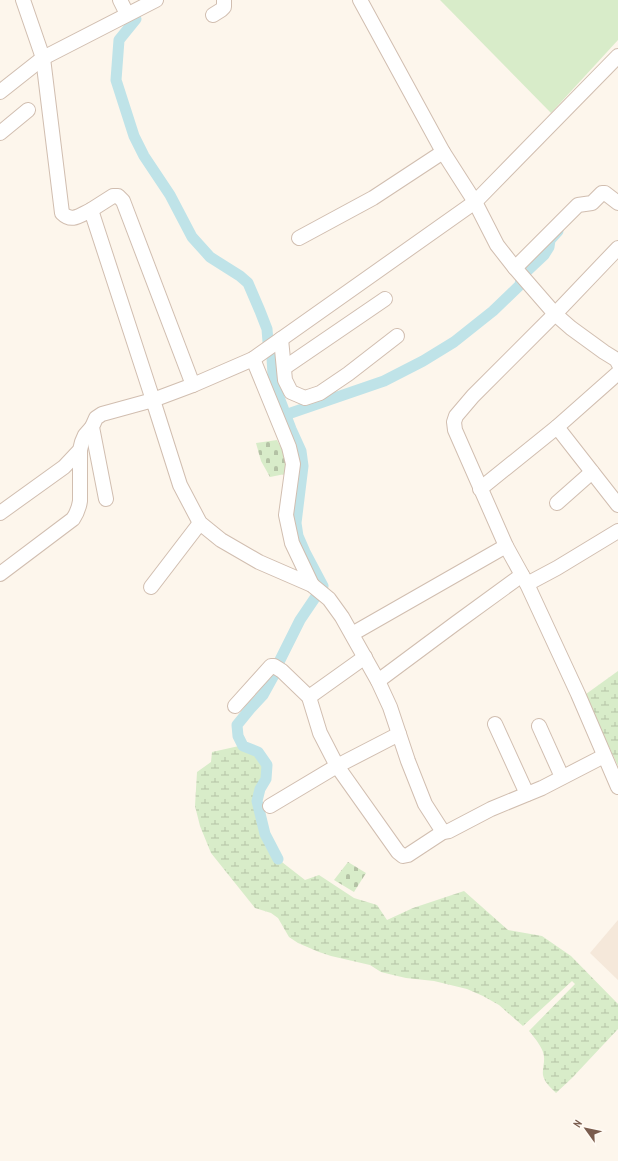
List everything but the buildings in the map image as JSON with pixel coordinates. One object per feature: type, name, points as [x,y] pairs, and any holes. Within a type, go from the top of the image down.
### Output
[{"type":"street","points":[[23,0],[43,58],[62,213],[67,218],[72,218],[91,210],[113,196],[118,196],[124,201],[193,385]]},
{"type":"street","points":[[120,0],[127,14]]},
{"type":"street","points":[[0,92],[43,58],[156,0]]},
{"type":"street","points":[[213,15],[224,7],[224,0]]},
{"type":"street","points":[[360,0],[443,152],[475,202],[497,245],[555,314],[571,328],[618,362]]},
{"type":"street","points":[[0,574],[74,519],[79,508],[80,501],[80,450],[85,435],[92,427],[96,418],[102,414],[153,400],[193,385],[257,356],[475,202],[618,56]]},
{"type":"street","points":[[0,132],[28,110]]},
{"type":"street","points":[[299,238],[373,198],[443,152]]},
{"type":"street","points":[[515,268],[578,205],[592,202],[602,193],[605,193],[618,203]]},
{"type":"street","points":[[91,210],[180,485],[200,524],[221,540],[259,562],[316,588]]},
{"type":"street","points":[[618,248],[555,314],[488,380],[456,416],[454,422],[455,430],[480,489],[506,546],[525,579],[578,694],[618,787]]},
{"type":"street","points":[[284,368],[385,299]]},
{"type":"street","points":[[277,342],[284,368],[285,380],[291,392],[305,398],[320,393],[343,378],[397,336]]},
{"type":"street","points":[[257,356],[294,464],[286,515],[292,543],[316,588],[336,607],[366,657],[390,707],[408,761],[425,804],[443,832]]},
{"type":"street","points":[[480,489],[557,427],[618,373]]},
{"type":"street","points":[[92,427],[106,499]]},
{"type":"street","points":[[557,427],[617,504]]},
{"type":"street","points":[[0,513],[64,467],[80,450]]},
{"type":"street","points":[[557,503],[592,472]]},
{"type":"street","points":[[151,587],[200,524]]},
{"type":"street","points":[[378,681],[456,623],[525,579],[557,568],[618,532]]},
{"type":"street","points":[[352,634],[506,546]]},
{"type":"street","points":[[309,697],[366,657]]},
{"type":"street","points":[[235,706],[271,666],[278,669],[309,697],[320,733],[337,766],[402,856],[408,856],[443,832],[449,831],[491,809],[527,794],[604,756]]},
{"type":"street","points":[[495,724],[527,794]]},
{"type":"street","points":[[539,726],[562,777]]},
{"type":"street","points":[[270,806],[337,766],[399,734]]},
{"type":"shaded area","points":[[618,920],[618,980],[590,953]]},
{"type":"green space","points":[[440,0],[618,0],[618,40],[551,113]]},
{"type":"green space","points":[[277,440],[286,457],[285,474],[270,477],[261,461],[256,443]]},
{"type":"green space","points":[[618,671],[618,766],[586,698],[586,694]]},
{"type":"green space","points":[[239,746],[256,755],[263,766],[261,780],[255,789],[253,801],[262,835],[276,861],[278,859],[305,880],[319,875],[354,898],[377,905],[387,920],[413,908],[464,891],[508,930],[542,936],[571,956],[618,1004],[618,1029],[556,1093],[548,1085],[544,1078],[543,1052],[539,1043],[529,1031],[575,984],[572,981],[523,1026],[499,1005],[467,989],[434,981],[406,978],[381,972],[370,965],[319,952],[298,943],[289,937],[278,918],[271,913],[255,908],[211,853],[200,826],[195,806],[197,772],[211,762],[212,752]]},
{"type":"green space","points":[[348,862],[366,873],[354,892],[334,880]]},
{"type":"waterway","points":[[136,19],[119,40],[116,80],[134,136],[144,156],[170,195],[192,237],[210,257],[240,276],[248,283],[267,329],[268,342],[272,358],[273,375],[277,392],[301,451],[303,466],[296,523],[298,536],[323,586],[300,620],[263,695],[237,725],[238,736],[243,746],[258,752],[267,765],[266,779],[260,789],[257,801],[265,834],[278,859]]},
{"type":"waterway","points":[[527,271],[544,255],[549,247],[550,240],[558,231]]},
{"type":"waterway","points":[[285,415],[384,381],[423,361],[454,342],[493,311],[520,285],[521,279]]}]
